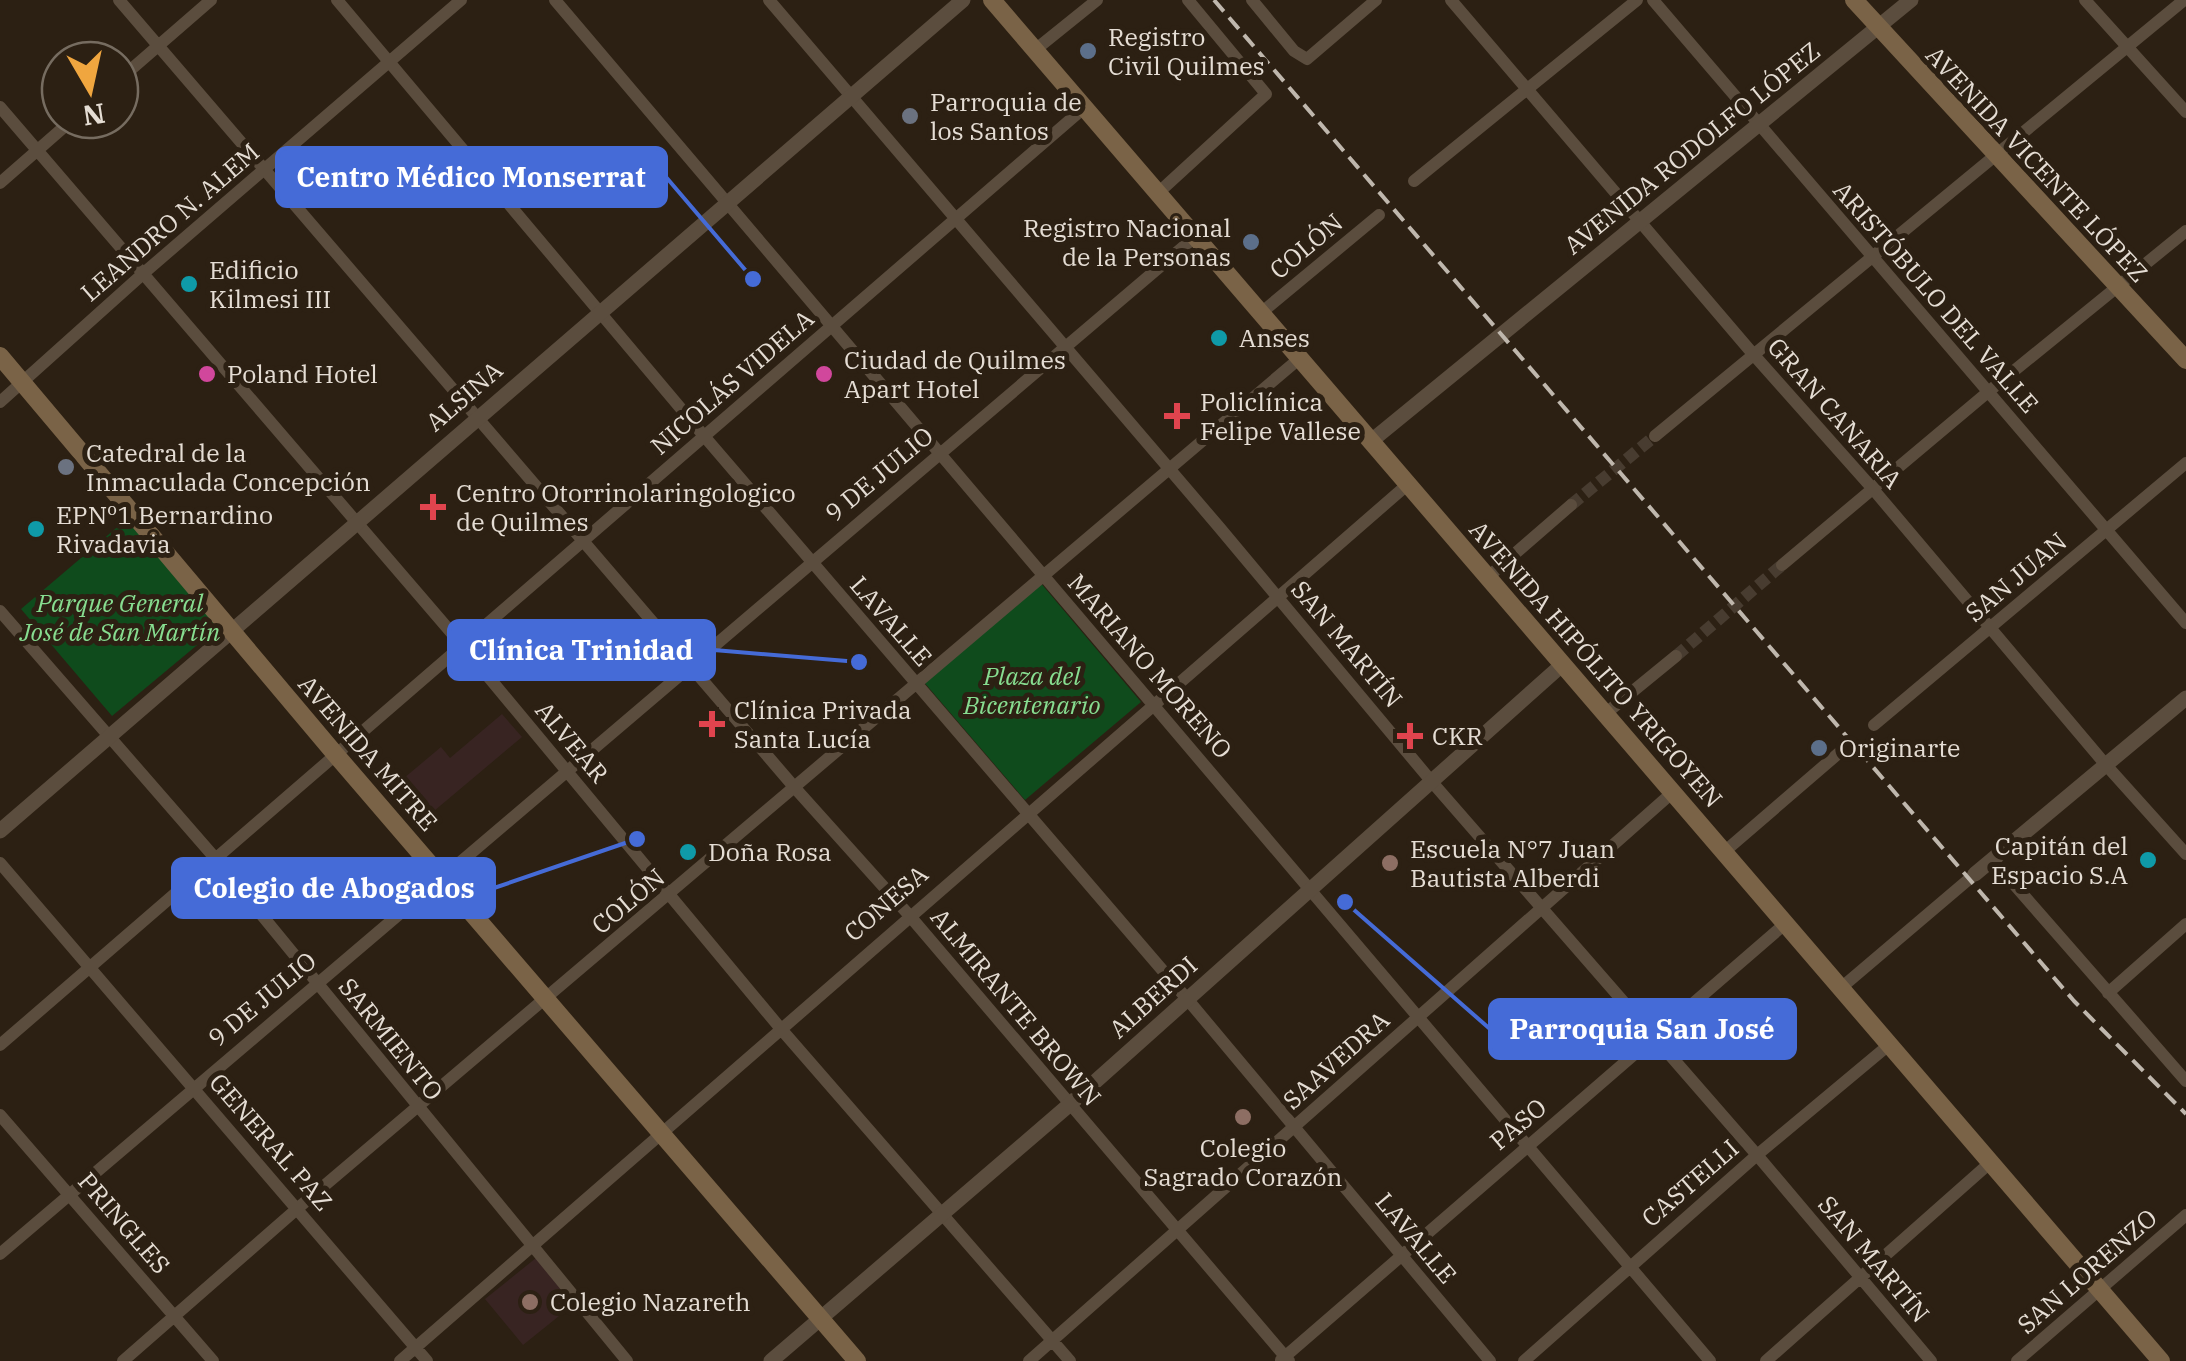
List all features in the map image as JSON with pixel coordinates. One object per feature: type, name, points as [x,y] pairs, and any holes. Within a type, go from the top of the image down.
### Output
[{"type":"main road","name":"AVENIDA HIPÓLITO YRIGOYEN","points":[[992,0],[2161,1361]]},
{"type":"main road","name":"AVENIDA VICENTE LÓPEZ","points":[[1854,0],[2186,360]]},
{"type":"main road","name":"AVENIDA MITRE","points":[[0,356],[230,631],[857,1361]]},
{"type":"street","name":"ALMIRANTE BROWN","points":[[120,0],[795,788],[909,915],[1285,1360]]},
{"type":"street","points":[[140,62],[212,0]]},
{"type":"street","name":"LAVALLE","points":[[337,0],[1490,1361]]},
{"type":"street","name":"LEANDRO N. ALEM","points":[[0,402],[144,272],[461,0]]},
{"type":"street","name":"MARIANO MORENO","points":[[555,0],[1710,1361]]},
{"type":"street","name":"SAN MARTÍN","points":[[769,0],[1432,782],[1931,1361]]},
{"type":"street","name":"ALSINA","points":[[0,831],[963,0]]},
{"type":"street","points":[[1035,50],[1097,0]]},
{"type":"street","points":[[1158,192],[1264,97],[1264,90],[1188,0]]},
{"type":"street","points":[[1252,0],[1303,57],[1311,58],[1376,0]]},
{"type":"street","name":"GRAN CANARIA","points":[[1451,0],[2186,854]]},
{"type":"street","points":[[1414,181],[1636,0]]},
{"type":"street","name":"ARISTÓBULO DEL VALLE","points":[[1653,0],[2186,623]]},
{"type":"street","name":"AVENIDA RODOLFO LÓPEZ","points":[[1370,442],[1911,0]]},
{"type":"street","points":[[2084,0],[2186,112]]},
{"type":"street","points":[[1654,436],[2184,0]]},
{"type":"street","name":"ALVEAR","points":[[0,107],[462,645],[781,1030],[1070,1361]]},
{"type":"street","name":"NICOLÁS VIDELA","points":[[0,1045],[1084,107]]},
{"type":"street","points":[[0,182],[49,140]]},
{"type":"street","name":"COLÓN","points":[[1262,312],[1379,215]]},
{"type":"street","points":[[1782,565],[2186,232]]},
{"type":"street","name":"9 DE JULIO","points":[[0,1254],[1196,236]]},
{"type":"street","name":"COLÓN","points":[[123,1361],[1300,358]]},
{"type":"street","name":"SAN JUAN","points":[[1874,725],[2186,463]]},
{"type":"street","name":"CONESA","points":[[400,1361],[1407,485]]},
{"type":"street","points":[[1488,577],[1572,505]]},
{"type":"street","name":"SARMIENTO","points":[[1,613],[215,858],[628,1361]]},
{"type":"street","points":[[1605,714],[1676,656]]},
{"type":"street","name":"ALBERDI","points":[[770,1361],[1188,1000],[1563,664]]},
{"type":"street","points":[[1842,987],[2186,698]]},
{"type":"street","points":[[1724,852],[1840,752]]},
{"type":"street","name":"SAAVEDRA","points":[[1029,1361],[1673,792]]},
{"type":"street","points":[[1992,859],[2186,1082]]},
{"type":"street","name":"GENERAL PAZ","points":[[0,863],[427,1361]]},
{"type":"street","name":"PASO","points":[[1285,1360],[1401,1254],[1786,923]]},
{"type":"street","points":[[2108,993],[2186,924]]},
{"type":"street","name":"CASTELLI","points":[[1524,1361],[1628,1266],[1890,1044]]},
{"type":"street","name":"PRINGLES","points":[[0,1115],[213,1361]]},
{"type":"street","points":[[1766,1361],[1992,1161]]},
{"type":"street","name":"SAN LORENZO","points":[[2017,1361],[2186,1215]]},
{"type":"shaded area","points":[[502,714],[522,737],[415,827],[385,794],[441,747],[450,758]]},
{"type":"shaded area","name":"Colegio Nazareth","points":[[536,1258],[574,1304],[523,1345],[485,1299]]},
{"type":"green space","name":"Parque General José de San Martín","points":[[128,518],[220,626],[112,716],[21,609]]},
{"type":"green space","name":"Plaza del Bicentenario","points":[[1039,581],[1141,702],[1025,800],[923,681]]},
{"type":"tunnel","points":[[1571,505],[1655,436]]},
{"type":"tunnel","points":[[1676,656],[1782,565]]},
{"type":"railway","points":[[1214,0],[2074,1001],[2186,1114]]},
{"type":"place","name":"Registro Civil Quilmes","points":[[1088,51]]},
{"type":"place","name":"Parroquia de los Santos","points":[[910,116]]},
{"type":"place","name":"Registro Nacional de la Personas","points":[[1251,242]]},
{"type":"place","name":"Centro Médico Monserrat","points":[[753,279]]},
{"type":"place","name":"Edificio Kilmesi III","points":[[189,284]]},
{"type":"place","name":"Anses","points":[[1219,338]]},
{"type":"place","name":"Poland Hotel","points":[[207,374]]},
{"type":"place","name":"Ciudad de Quilmes Apart Hotel","points":[[824,374]]},
{"type":"place","name":"Policlínica Felipe Vallese","points":[[1177,416]]},
{"type":"place","name":"Catedral de la Inmaculada Concepción","points":[[66,467]]},
{"type":"place","name":"Centro Otorrinolaringologico de Quilmes","points":[[433,507]]},
{"type":"place","name":"EPNº1 Bernardino Rivadavia","points":[[36,529]]},
{"type":"place","name":"Clínica Trinidad","points":[[859,662]]},
{"type":"place","name":"Clínica Privada Santa Lucía","points":[[712,724]]},
{"type":"place","name":"CKR","points":[[1410,736]]},
{"type":"place","name":"Originarte","points":[[1819,748]]},
{"type":"place","name":"Colegio de Abogados","points":[[637,839]]},
{"type":"place","name":"Doña Rosa","points":[[688,852]]},
{"type":"place","name":"Capitán del Espacio S.A","points":[[2148,860]]},
{"type":"place","name":"Escuela N°7 Juan Bautista Alberdi","points":[[1390,863]]},
{"type":"place","name":"Parroquia San José","points":[[1345,902]]},
{"type":"place","name":"Colegio Sagrado Corazón","points":[[1243,1117]]},
{"type":"place","name":"Colegio Nazareth","points":[[530,1302]]}]
